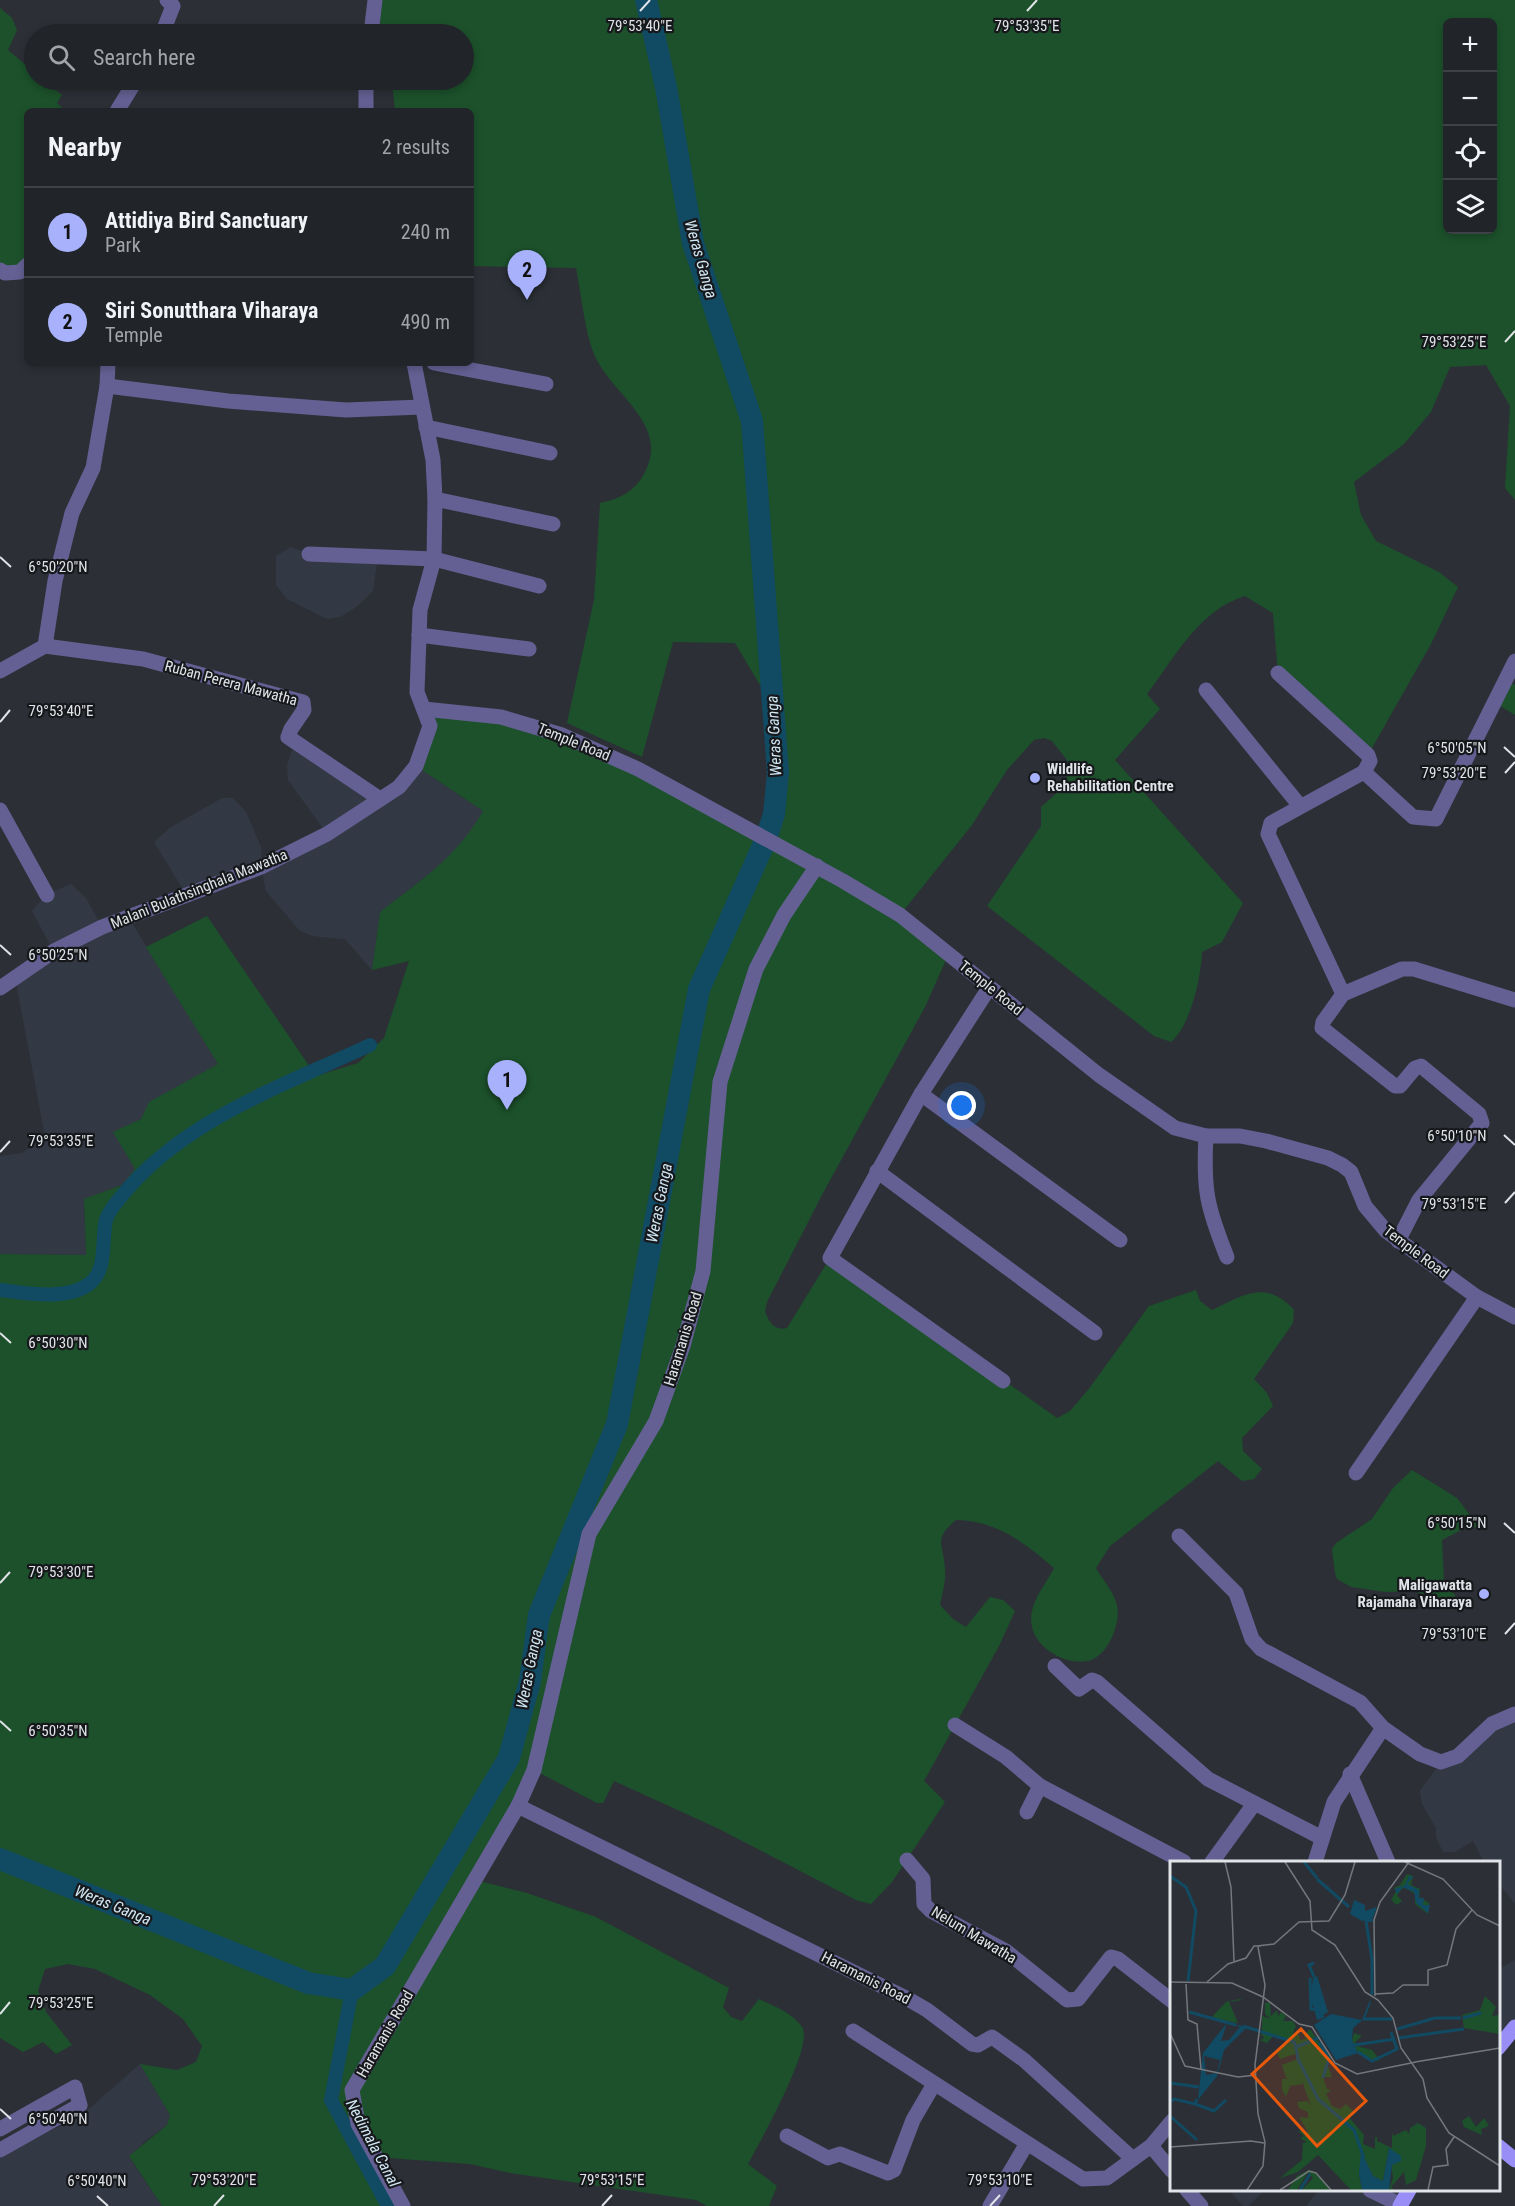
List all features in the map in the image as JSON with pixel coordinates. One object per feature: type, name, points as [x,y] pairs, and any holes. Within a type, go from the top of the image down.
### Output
[{"type":"main road","points":[[1500,2046],[1515,2027]]},
{"type":"main road","points":[[1500,2148],[1515,2160]]},
{"type":"main road","points":[[1400,2205],[1408,2191]]},
{"type":"street","points":[[166,24],[173,6],[167,0]]},
{"type":"street","points":[[372,24],[375,0]]},
{"type":"street","points":[[119,108],[130,90]]},
{"type":"street","points":[[366,90],[366,108]]},
{"type":"street","points":[[0,270],[5,273],[20,272],[24,267]]},
{"type":"street","points":[[0,671],[45,646],[55,581],[72,513],[93,468],[107,386],[108,366]]},
{"type":"street","name":"Malani Bulathsinghala Mawatha","points":[[0,988],[54,951],[102,927],[261,867],[327,834],[399,787],[419,760],[429,726],[417,692],[418,635],[420,610],[434,559],[435,499],[433,460],[415,366]]},
{"type":"street","points":[[450,366],[546,384]]},
{"type":"street","points":[[107,386],[228,401],[346,410],[422,407]]},
{"type":"street","points":[[426,427],[550,453]]},
{"type":"street","points":[[435,499],[553,524]]},
{"type":"street","points":[[309,554],[434,559],[539,586]]},
{"type":"street","points":[[418,635],[530,649]]},
{"type":"street","name":"Ruban Perera Mawatha","points":[[45,646],[142,659],[303,702],[304,710],[288,737],[380,799]]},
{"type":"street","points":[[1364,772],[1413,817],[1436,819],[1515,661]]},
{"type":"street","points":[[1278,673],[1368,755],[1370,765],[1364,772],[1271,823],[1268,834],[1343,994]]},
{"type":"street","points":[[1206,690],[1300,806]]},
{"type":"street","name":"Temple Road","points":[[424,709],[501,717],[562,735],[638,769],[812,864],[900,915],[989,988],[1175,1128],[1206,1136],[1240,1136],[1266,1141],[1328,1158],[1342,1165],[1351,1172],[1374,1219],[1398,1241],[1477,1298],[1515,1317]]},
{"type":"street","points":[[0,810],[47,894]]},
{"type":"street","name":"Haramanis Road","points":[[404,2206],[358,2124],[352,2090],[518,1806],[534,1770],[590,1534],[656,1421],[683,1346],[703,1271],[720,1082],[756,969],[812,864]]},
{"type":"street","points":[[1398,1241],[1419,1200],[1482,1123],[1479,1114],[1421,1066],[1415,1068],[1400,1086],[1395,1086],[1322,1028],[1330,1010],[1343,994],[1402,969],[1414,969],[1514,995]]},
{"type":"street","points":[[989,988],[921,1094],[830,1258],[1004,1381]]},
{"type":"street","points":[[921,1094],[1120,1240]]},
{"type":"street","points":[[1206,1136],[1204,1179],[1208,1209],[1227,1257]]},
{"type":"street","points":[[877,1171],[1095,1333]]},
{"type":"street","points":[[1356,1473],[1477,1298]]},
{"type":"street","points":[[1179,1536],[1236,1593],[1252,1639],[1261,1649],[1360,1702],[1383,1728],[1420,1754],[1440,1762],[1458,1756],[1492,1724],[1515,1714]]},
{"type":"street","points":[[1055,1666],[1079,1689],[1092,1680],[1097,1682],[1208,1779],[1322,1839]]},
{"type":"street","points":[[955,1725],[1006,1756],[1040,1786],[1180,1861]]},
{"type":"street","points":[[1316,1861],[1334,1802],[1350,1774],[1383,1728]]},
{"type":"street","points":[[1350,1774],[1387,1861]]},
{"type":"street","points":[[1027,1812],[1040,1786]]},
{"type":"street","points":[[1213,1861],[1254,1804]]},
{"type":"street","name":"Haramanis Road","points":[[518,1806],[908,2000],[927,2010],[972,2044],[978,2045],[992,2037],[1024,2060],[1132,2159]]},
{"type":"street","name":"Nelum Mawatha","points":[[907,1860],[923,1879],[924,1904],[931,1911],[1006,1951],[1067,2000],[1078,1999],[1111,1957],[1118,1959],[1170,1999]]},
{"type":"street","points":[[854,2031],[1083,2180],[1107,2178],[1151,2146],[1170,2123]]},
{"type":"street","points":[[787,2136],[828,2158],[840,2154],[888,2173],[894,2170],[913,2120],[934,2084]]},
{"type":"street","points":[[0,2128],[75,2086],[80,2105],[0,2151]]},
{"type":"street","points":[[990,2206],[1026,2145]]},
{"type":"street","points":[[1151,2146],[1170,2169]]},
{"type":"street","points":[[1188,2191],[1202,2206]]},
{"type":"street","points":[[1372,2191],[1400,2205]]},
{"type":"shaded area","points":[[291,547],[309,554],[378,556],[373,591],[355,608],[340,617],[327,619],[287,599],[276,585],[276,556]]},
{"type":"shaded area","points":[[295,742],[380,799],[416,766],[483,811],[470,833],[446,861],[380,912],[372,970],[345,939],[312,936],[299,930],[266,891],[261,867],[187,896],[154,842],[171,827],[222,798],[233,798],[246,812],[261,847],[262,867],[327,834],[288,780],[287,765]]},
{"type":"shaded area","points":[[71,884],[86,898],[102,927],[129,918],[218,1064],[150,1102],[141,1119],[114,1132],[135,1169],[122,1185],[84,1199],[86,1255],[0,1254],[0,1156],[22,1153],[45,1137],[15,977],[54,952],[32,911],[46,895]]},
{"type":"shaded area","points":[[1515,1718],[1515,1904],[1500,1885],[1500,1861],[1483,1861],[1473,1841],[1455,1852],[1443,1852],[1436,1837],[1436,1828],[1422,1804],[1420,1791],[1441,1762]]},
{"type":"shaded area","points":[[1515,1960],[1515,2027],[1500,2047],[1500,1968]]},
{"type":"shaded area","points":[[140,2064],[170,2115],[167,2125],[144,2142],[129,2157],[162,2206],[0,2206],[0,2155],[81,2116]]},
{"type":"shaded area","points":[[1230,2191],[1264,2191],[1248,2206],[1243,2206]]},
{"type":"shaded area","points":[[1318,2191],[1408,2191],[1400,2206],[1306,2206]]},
{"type":"green space","points":[[375,0],[1515,0],[1515,500],[1505,488],[1510,406],[1486,365],[1450,367],[1431,412],[1404,444],[1354,482],[1361,515],[1376,541],[1439,572],[1458,587],[1431,644],[1368,755],[1278,673],[1273,613],[1245,596],[1214,612],[1201,623],[1178,650],[1147,694],[1160,709],[1115,760],[1243,903],[1222,942],[1202,952],[1194,1000],[1184,1024],[1171,1042],[1154,1036],[987,906],[1041,826],[1041,807],[1061,788],[1069,771],[1070,764],[1052,741],[1044,738],[1034,740],[1007,770],[972,825],[900,915],[949,953],[925,1007],[823,1193],[767,1302],[765,1311],[768,1319],[779,1328],[787,1328],[830,1258],[1057,1418],[1070,1411],[1088,1390],[1149,1306],[1196,1290],[1200,1301],[1212,1310],[1245,1295],[1264,1292],[1274,1295],[1284,1300],[1294,1310],[1293,1323],[1254,1379],[1267,1393],[1273,1406],[1242,1438],[1243,1451],[1262,1469],[1254,1479],[1242,1481],[1218,1461],[1110,1546],[1096,1568],[1111,1590],[1117,1605],[1117,1620],[1112,1637],[1103,1651],[1097,1657],[1082,1662],[1055,1655],[1040,1643],[1032,1627],[1034,1603],[1054,1568],[1021,1542],[997,1529],[971,1521],[956,1520],[948,1527],[941,1544],[945,1575],[940,1605],[953,1619],[966,1627],[990,1597],[1003,1600],[1015,1611],[999,1646],[924,1781],[945,1802],[892,1882],[871,1904],[856,1900],[717,1828],[614,1781],[603,1803],[597,1803],[534,1770],[475,1880],[527,1893],[596,1917],[729,1988],[723,2007],[731,2017],[742,2021],[759,1999],[783,2010],[798,2022],[802,2027],[804,2037],[794,2073],[748,2164],[777,2186],[769,2206],[707,2206],[696,2200],[510,2173],[470,2164],[376,2157],[403,2206],[162,2206],[129,2156],[167,2125],[170,2115],[140,2064],[177,2070],[196,2062],[202,2046],[183,2019],[150,1995],[95,1969],[68,1964],[45,1969],[38,1991],[46,2012],[72,2045],[56,2054],[43,2042],[23,2052],[0,2038],[0,1254],[86,1255],[84,1199],[122,1185],[135,1169],[113,1132],[141,1119],[149,1102],[218,1064],[146,947],[207,916],[316,1076],[358,1063],[384,1038],[409,961],[372,970],[380,912],[450,855],[483,811],[416,766],[419,760],[424,709],[534,726],[767,839],[774,814],[778,773],[773,707],[735,643],[673,642],[642,757],[567,723],[594,600],[600,503],[622,496],[638,483],[646,470],[651,453],[650,437],[644,423],[601,368],[594,354],[576,268],[474,266],[474,108],[395,108],[393,90],[474,90],[474,24],[381,24]]},
{"type":"green space","points":[[0,8],[12,18],[17,30],[8,50],[24,64],[24,90],[56,90],[62,95],[57,103],[63,108],[24,108],[24,266],[0,270]]},
{"type":"green space","points":[[1505,680],[1515,685],[1515,715],[1494,702]]},
{"type":"green space","points":[[1412,1470],[1457,1498],[1479,1527],[1465,1528],[1442,1540],[1444,1581],[1463,1606],[1412,1591],[1386,1592],[1351,1587],[1337,1579],[1332,1549],[1336,1543],[1372,1519],[1393,1488]]},
{"type":"waterway","name":"Weras Ganga","points":[[0,1859],[308,1983],[352,1990],[385,1966],[509,1758],[530,1681],[539,1615],[617,1424],[699,989],[766,839],[774,814],[778,773],[752,421],[693,243],[666,87],[646,0]]},
{"type":"waterway","points":[[0,1290],[58,1294],[69,1293],[89,1284],[99,1271],[108,1214],[145,1171],[173,1147],[203,1126],[236,1108],[370,1045]]},
{"type":"waterway","name":"Nedimala Canal","points":[[352,1990],[331,2100],[388,2206]]},
{"type":"place","name":"Siri Sonutthara Viharaya","points":[[527,300]]},
{"type":"place","name":"Wildlife Rehabilitation Centre","points":[[1035,778]]},
{"type":"place","name":"Attidiya Bird Sanctuary","points":[[507,1110]]},
{"type":"place","name":"Maligawatta Rajamaha Viharaya","points":[[1484,1594]]}]
